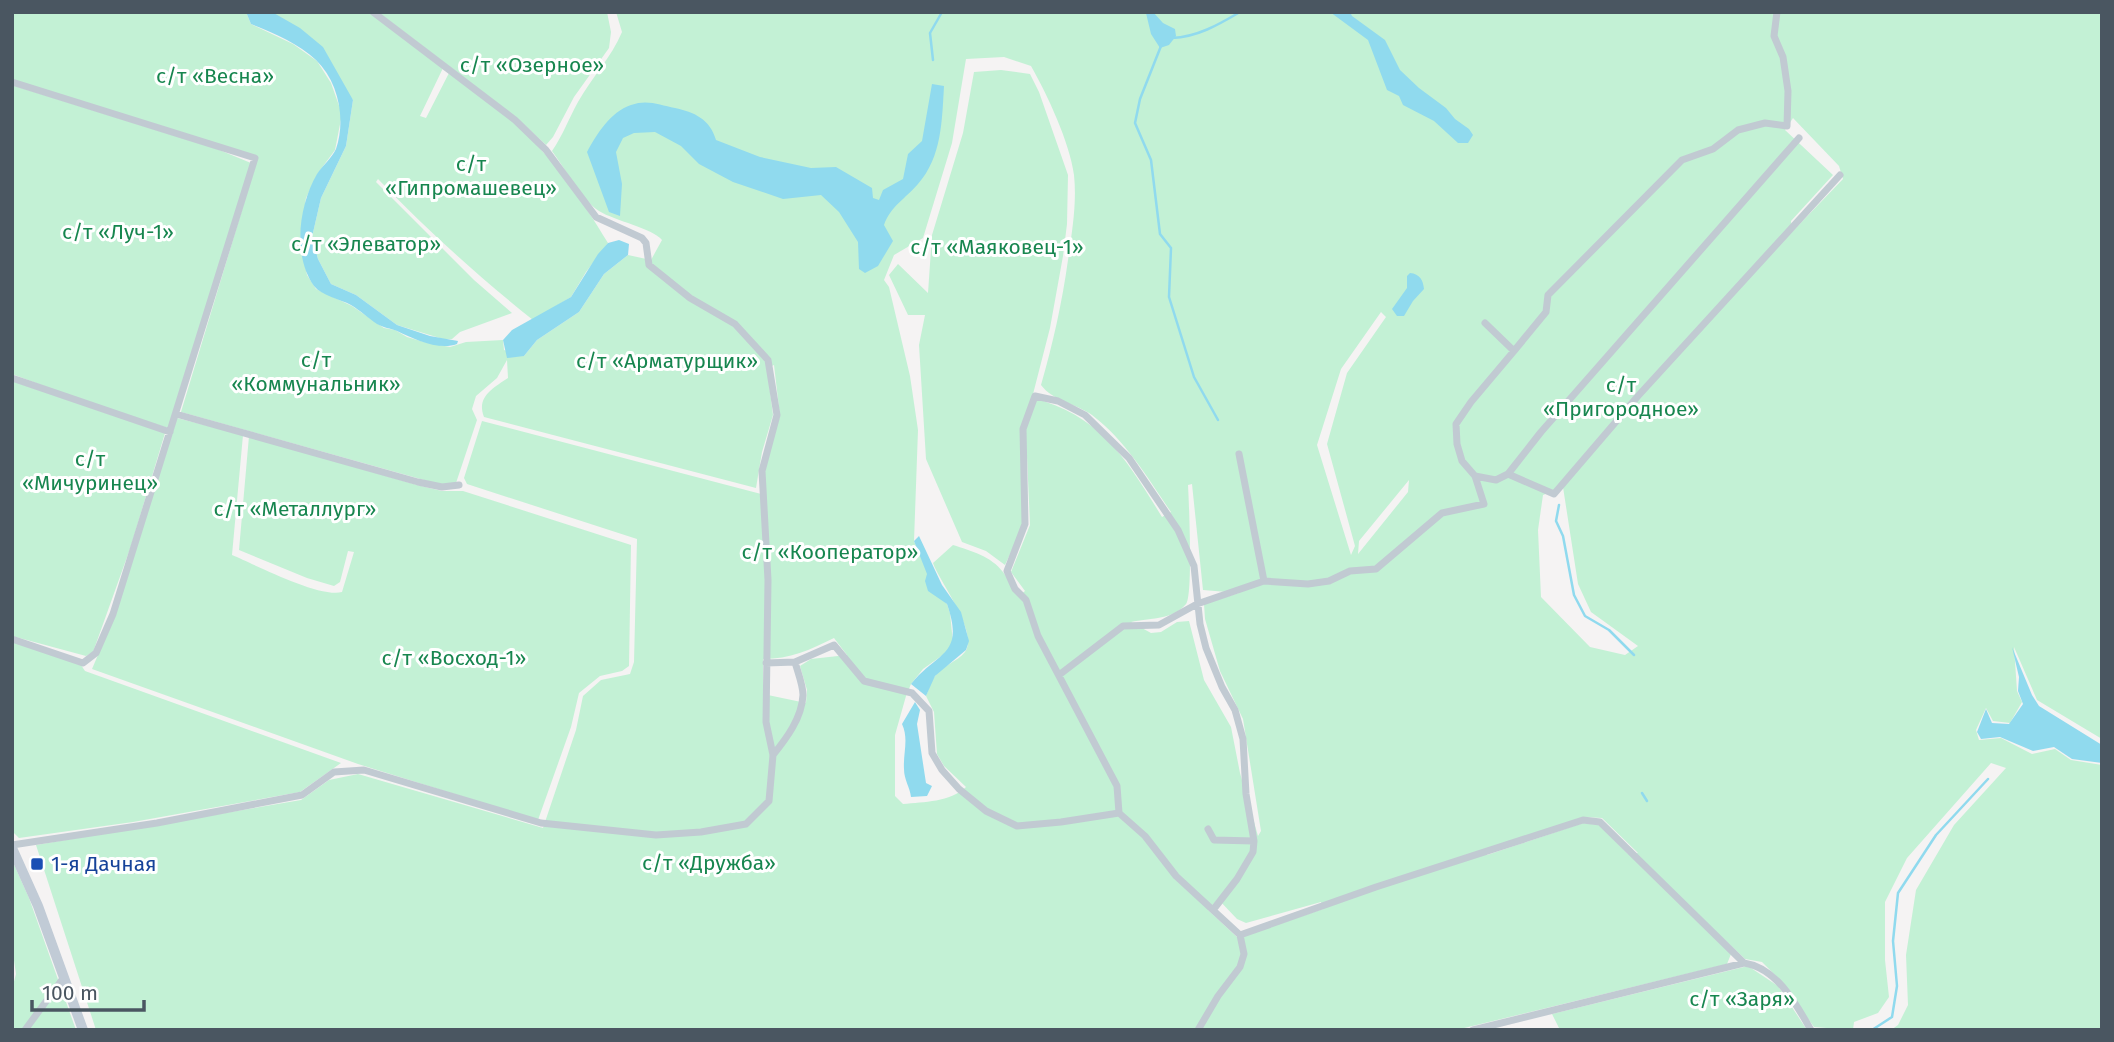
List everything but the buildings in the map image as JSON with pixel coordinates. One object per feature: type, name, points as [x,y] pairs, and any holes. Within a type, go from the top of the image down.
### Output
[{"type":"main road","points":[[12,846],[65,976],[83,1030]]},
{"type":"street","points":[[12,846],[157,823],[302,795],[334,772],[364,770],[541,823],[656,835],[701,832],[746,824],[769,801],[773,755],[766,722],[768,580],[762,471],[777,415],[768,360],[735,324],[690,298],[649,265],[646,243],[642,237],[596,217],[546,150],[515,120],[373,12]]},
{"type":"street","points":[[1059,675],[1123,626],[1159,625],[1197,604],[1264,581],[1308,584],[1329,581],[1350,571],[1376,569],[1442,513],[1484,504],[1475,476],[1462,461],[1457,444],[1456,424],[1546,312],[1548,295],[1682,160],[1713,149],[1738,131],[1765,123],[1787,126],[1788,92],[1783,57],[1774,36],[1777,12]]},
{"type":"street","points":[[12,82],[255,158],[113,614],[96,653],[83,663],[12,639]]},
{"type":"street","points":[[1475,476],[1496,480],[1508,474],[1541,432],[1799,138]]},
{"type":"street","points":[[1508,474],[1554,494],[1638,396],[1840,175]]},
{"type":"street","points":[[1485,323],[1514,351]]},
{"type":"street","points":[[12,378],[170,432]]},
{"type":"street","points":[[1198,1030],[1218,996],[1240,967],[1244,954],[1240,935],[1176,876],[1145,836],[1119,813],[1117,786],[1038,636],[1026,600],[1015,589],[1007,571],[1025,524],[1023,429],[1035,396],[1058,401],[1085,415],[1129,458],[1178,530],[1194,566],[1197,604],[1206,648],[1218,680],[1235,710],[1243,739],[1246,794],[1254,841],[1253,852],[1237,879],[1213,910]]},
{"type":"street","points":[[176,414],[418,482],[442,487],[459,485]]},
{"type":"street","points":[[1238,454],[1264,581]]},
{"type":"street","points":[[766,663],[795,663],[834,645],[864,681],[912,693],[929,711],[932,753],[942,770],[958,789],[986,811],[1017,825],[1061,822],[1119,813]]},
{"type":"street","points":[[773,755],[788,737],[799,712],[803,695],[795,663]]},
{"type":"street","points":[[1240,935],[1583,820],[1600,822],[1744,963]]},
{"type":"street","points":[[1208,829],[1214,840],[1254,841]]},
{"type":"street","points":[[1473,1030],[1744,963],[1754,964],[1780,982],[1811,1030]]},
{"type":"street","points":[[25,1030],[65,976]]},
{"type":"green space","points":[[12,12],[246,12],[251,24],[293,44],[317,61],[331,83],[342,114],[335,150],[318,173],[306,198],[300,240],[307,275],[316,289],[352,306],[384,328],[395,330],[407,337],[450,347],[466,342],[503,340],[504,350],[524,356],[537,340],[579,312],[604,274],[628,255],[651,260],[662,240],[650,232],[599,211],[580,191],[552,151],[578,102],[622,32],[616,12],[2102,12],[2102,739],[2037,700],[2014,647],[2017,691],[2022,702],[2010,723],[1993,721],[1986,708],[1976,730],[1979,740],[2001,738],[2032,754],[2055,749],[2071,760],[2102,765],[2102,1030],[1891,1030],[1898,1025],[1908,1005],[1906,955],[1916,890],[1954,825],[2006,768],[1991,763],[1907,858],[1885,902],[1885,960],[1889,997],[1878,1013],[1854,1022],[1853,1030],[1814,1027],[1782,982],[1762,962],[1745,959],[1724,939],[1731,954],[1727,964],[1456,1030],[96,1030],[36,845],[301,800],[329,780],[358,774],[543,828],[576,730],[583,696],[601,680],[630,674],[634,662],[637,539],[467,484],[464,478],[482,421],[765,495],[764,471],[770,442],[780,416],[774,365],[767,368],[773,415],[762,452],[756,488],[484,417],[482,404],[487,394],[508,378],[507,360],[497,378],[476,396],[472,409],[477,420],[456,483],[442,485],[181,412],[258,157],[12,80]],"holes":[[[1004,57],[1031,66],[1063,134],[1072,162],[1075,186],[1074,218],[1066,276],[1041,385],[1052,395],[1092,415],[1104,425],[1135,460],[1171,512],[1162,517],[1124,459],[1094,428],[1056,406],[1032,398],[1050,328],[1063,256],[1068,175],[1030,74],[1001,70],[974,72],[963,133],[932,235],[928,293],[898,264],[889,275],[908,315],[925,315],[919,345],[926,459],[962,542],[986,551],[1005,565],[1023,526],[1027,456],[1030,525],[1011,572],[1025,591],[1019,596],[993,562],[953,545],[933,563],[963,620],[968,643],[965,652],[935,676],[926,696],[934,712],[937,754],[944,766],[966,787],[945,798],[903,804],[895,796],[895,735],[906,696],[911,684],[923,669],[947,652],[953,643],[947,604],[937,595],[914,541],[918,430],[910,376],[889,287],[884,280],[894,255],[923,238],[952,143],[966,59]],[[1793,118],[1839,166],[1843,179],[1792,232],[1791,221],[1833,175],[1785,130]],[[1381,312],[1386,317],[1347,373],[1327,444],[1355,546],[1351,555],[1317,445],[1341,369]],[[1409,480],[1408,492],[1358,554],[1359,541]],[[1192,484],[1203,590],[1239,593],[1204,604],[1205,619],[1220,671],[1243,719],[1261,831],[1258,836],[1240,773],[1231,727],[1204,680],[1189,621],[1177,622],[1161,632],[1151,633],[1131,622],[1168,616],[1181,609],[1188,597],[1188,485]],[[1563,487],[1578,584],[1591,612],[1638,646],[1625,655],[1590,647],[1541,597],[1538,530],[1543,495]],[[834,638],[847,655],[811,659],[800,666],[807,690],[806,703],[763,694],[763,659],[791,656]],[[1584,817],[1602,818],[1638,853],[1628,854],[1600,825],[1583,823],[1487,855],[1487,849]],[[1218,899],[1237,919],[1246,923],[1321,902],[1323,909],[1238,938],[1208,910]]]},
{"type":"green space","points":[[272,12],[369,12],[443,68],[420,116],[426,118],[449,73],[528,136],[566,179],[608,243],[571,297],[533,320],[453,252],[378,179],[376,182],[474,280],[512,313],[460,332],[452,339],[443,339],[397,325],[356,295],[331,284],[318,259],[312,237],[321,198],[346,146],[353,100]]},
{"type":"green space","name":"с/т «Озерное»","points":[[378,12],[607,12],[611,32],[609,48],[574,97],[546,145],[517,118]]},
{"type":"green space","name":"с/т «Луч-1»","points":[[12,85],[217,149],[251,163],[168,428],[92,404],[12,374]]},
{"type":"green space","name":"с/т «Мичуринец»","points":[[12,381],[165,433],[131,546],[93,652],[86,656],[12,636]]},
{"type":"green space","name":"с/т «Восход-1»","points":[[177,418],[243,435],[232,555],[303,586],[332,593],[342,592],[354,552],[348,551],[340,582],[334,586],[239,550],[249,436],[417,485],[442,491],[463,491],[631,545],[629,666],[622,671],[600,676],[579,693],[571,727],[538,820],[358,764],[92,669],[115,615]]},
{"type":"green space","points":[[12,641],[81,665],[85,671],[341,763],[300,792],[133,822],[19,838],[12,831]]},
{"type":"green space","points":[[12,860],[29,898],[76,1030],[12,1030],[12,989],[16,974],[12,947]]},
{"type":"green space","name":"с/т «Заря»","points":[[1748,966],[1778,986],[1807,1030],[1560,1030],[1552,1014]]},
{"type":"water","points":[[246,12],[272,12],[300,28],[323,47],[353,100],[346,146],[321,198],[312,237],[318,259],[331,284],[356,295],[397,325],[430,336],[458,341],[457,344],[435,345],[377,324],[351,305],[326,295],[314,286],[303,260],[300,230],[311,186],[336,149],[340,126],[338,102],[330,79],[316,60],[293,44],[251,24]]},
{"type":"water","points":[[1153,12],[1163,23],[1175,29],[1176,36],[1169,45],[1160,48],[1151,34],[1146,13]]},
{"type":"water","points":[[1330,12],[1350,12],[1385,40],[1400,70],[1469,129],[1473,135],[1468,143],[1458,143],[1434,121],[1403,105],[1399,96],[1387,90],[1368,40]]},
{"type":"water","points":[[932,84],[944,86],[939,138],[932,162],[918,184],[887,219],[884,225],[893,241],[878,266],[865,273],[859,269],[858,242],[839,212],[821,195],[783,199],[733,182],[699,164],[681,146],[655,132],[634,133],[623,138],[616,152],[622,184],[620,216],[609,212],[587,152],[610,118],[623,108],[637,103],[653,103],[695,114],[710,127],[716,140],[760,157],[811,168],[836,167],[872,188],[873,198],[879,200],[883,190],[903,179],[908,154],[922,141]]},
{"type":"water","points":[[619,240],[629,244],[628,255],[604,274],[579,312],[537,340],[524,356],[507,358],[503,340],[512,330],[571,297],[598,254],[608,243]]},
{"type":"water","points":[[1410,273],[1420,278],[1424,289],[1404,316],[1397,316],[1392,309],[1407,288],[1407,276]]},
{"type":"water","points":[[919,536],[942,585],[961,612],[969,641],[966,650],[935,676],[926,696],[911,684],[946,651],[953,634],[947,604],[928,591],[925,581],[927,574],[914,541]]},
{"type":"water","points":[[2012,647],[2039,706],[2102,745],[2102,763],[2072,759],[2054,747],[2033,751],[2000,737],[1981,739],[1977,732],[1986,709],[1992,723],[2009,724],[2023,704],[2018,691],[2019,677]]},
{"type":"water","points":[[915,702],[920,710],[917,724],[926,783],[932,786],[927,796],[911,797],[904,773],[905,741],[902,724]]},
{"type":"waterway","points":[[933,60],[930,33],[942,12]]},
{"type":"waterway","points":[[1172,38],[1199,33],[1240,12]]},
{"type":"waterway","points":[[1161,46],[1140,99],[1135,123],[1151,160],[1160,234],[1171,248],[1169,297],[1194,377],[1218,420]]},
{"type":"waterway","points":[[1559,505],[1556,521],[1563,536],[1574,595],[1585,616],[1609,630],[1634,655]]},
{"type":"waterway","points":[[1872,1030],[1892,1017],[1897,986],[1893,941],[1898,893],[1936,835],[1988,779]]},
{"type":"waterway","points":[[1642,793],[1647,801]]},
{"type":"place","name":"1-я Дачная","points":[[37,864]]},
{"type":"park label","name":"с/т «Весна»","points":[[215,76]]},
{"type":"park label","name":"с/т «Гипромашевец»","points":[[471,176]]},
{"type":"park label","name":"с/т «Элеватор»","points":[[366,244]]},
{"type":"park label","name":"с/т «Маяковец-1»","points":[[997,247]]},
{"type":"park label","name":"с/т «Арматурщик»","points":[[667,361]]},
{"type":"park label","name":"с/т «Коммунальник»","points":[[316,372]]},
{"type":"park label","name":"с/т «Пригородное»","points":[[1621,397]]},
{"type":"park label","name":"с/т «Металлург»","points":[[295,509]]},
{"type":"park label","name":"с/т «Кооператор»","points":[[830,552]]},
{"type":"park label","name":"с/т «Дружба»","points":[[709,863]]}]
